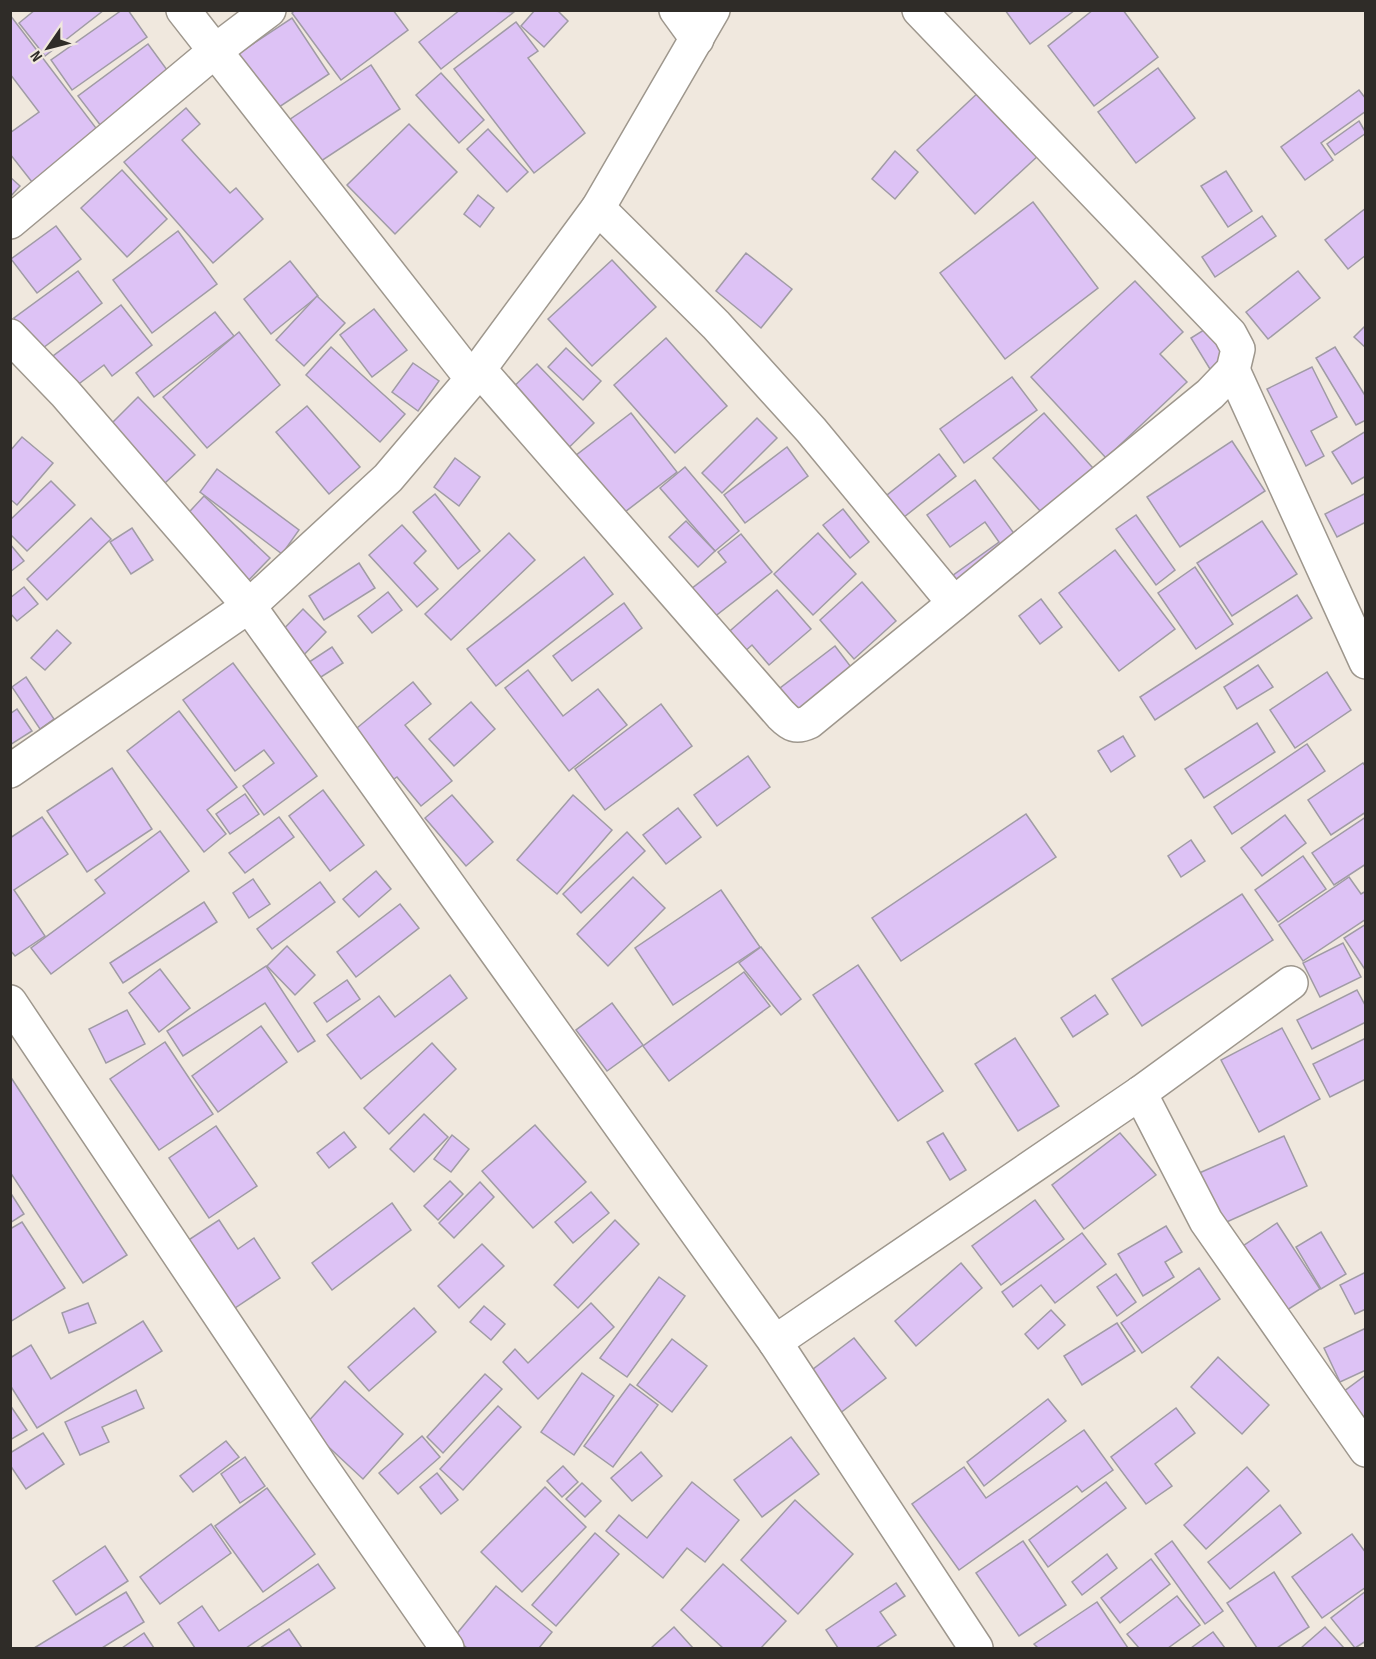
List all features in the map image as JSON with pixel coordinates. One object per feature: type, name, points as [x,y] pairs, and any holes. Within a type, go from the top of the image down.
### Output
[{"type":"street","points":[[183,10],[476,374],[791,725],[800,726],[809,722],[1210,394],[1233,370],[1238,349],[1230,334],[919,10]]},
{"type":"street","points":[[10,222],[215,51],[268,10]]},
{"type":"street","points":[[676,10],[697,39]]},
{"type":"street","points":[[10,771],[249,606],[388,478],[476,374],[598,208],[713,10]]},
{"type":"street","points":[[598,208],[716,325],[811,430],[954,603]]},
{"type":"street","points":[[10,336],[65,393],[249,606],[774,1342],[976,1648]]},
{"type":"street","points":[[1233,370],[1363,646]]},
{"type":"street","points":[[774,1342],[1140,1093],[1291,983]]},
{"type":"street","points":[[10,1002],[322,1468],[447,1648]]},
{"type":"street","points":[[1140,1093],[1206,1221],[1365,1450]]},
{"type":"building","points":[[35,10],[104,10],[45,56],[19,23]]},
{"type":"building","points":[[122,10],[128,10],[147,37],[72,90],[51,60]]},
{"type":"building","points":[[295,10],[393,10],[408,30],[341,80],[292,13]]},
{"type":"building","points":[[460,10],[514,12],[441,69],[419,42]]},
{"type":"building","points":[[535,10],[557,10],[568,21],[544,47],[521,26]]},
{"type":"building","points":[[1005,10],[1075,10],[1030,44]]},
{"type":"building","points":[[1093,10],[1123,10],[1158,57],[1094,106],[1048,46]]},
{"type":"building","points":[[10,15],[99,132],[32,182],[10,154],[10,133],[39,112],[10,74]]},
{"type":"building","points":[[292,18],[329,74],[258,121],[221,65]]},
{"type":"building","points":[[516,22],[538,51],[528,58],[585,133],[534,173],[454,69]]},
{"type":"building","points":[[148,44],[170,74],[101,126],[78,96]]},
{"type":"building","points":[[371,65],[400,109],[303,173],[274,130]]},
{"type":"building","points":[[1158,68],[1195,118],[1136,163],[1098,112]]},
{"type":"building","points":[[441,73],[484,120],[459,143],[416,95]]},
{"type":"building","points":[[981,90],[1040,154],[975,214],[917,150]]},
{"type":"building","points":[[1359,90],[1366,99],[1366,111],[1321,143],[1333,160],[1305,180],[1281,147]]},
{"type":"building","points":[[186,108],[200,124],[182,140],[230,193],[236,188],[263,219],[213,263],[124,162]]},
{"type":"building","points":[[1359,121],[1366,133],[1335,155],[1327,144]]},
{"type":"building","points":[[409,124],[457,172],[395,234],[347,185]]},
{"type":"building","points":[[488,129],[528,172],[507,192],[467,149]]},
{"type":"building","points":[[895,151],[918,172],[895,199],[872,179]]},
{"type":"building","points":[[122,170],[167,219],[127,257],[81,208]]},
{"type":"building","points":[[1226,171],[1252,211],[1228,227],[1201,186]]},
{"type":"building","points":[[10,177],[20,186],[10,197]]},
{"type":"building","points":[[478,195],[494,208],[480,227],[464,214]]},
{"type":"building","points":[[1033,202],[1098,288],[1005,359],[940,273]]},
{"type":"building","points":[[1366,208],[1366,255],[1348,269],[1325,240]]},
{"type":"building","points":[[1262,216],[1276,236],[1215,277],[1202,257]]},
{"type":"building","points":[[56,226],[81,259],[37,293],[11,259]]},
{"type":"building","points":[[178,231],[217,284],[152,333],[113,280]]},
{"type":"building","points":[[746,253],[792,289],[761,328],[716,291]]},
{"type":"building","points":[[612,260],[656,307],[592,366],[548,319]]},
{"type":"building","points":[[290,261],[318,296],[271,334],[244,299]]},
{"type":"building","points":[[78,271],[102,303],[39,351],[14,318]]},
{"type":"building","points":[[1298,271],[1320,298],[1268,339],[1246,312]]},
{"type":"building","points":[[1135,281],[1183,332],[1160,354],[1187,382],[1106,458],[1031,377]]},
{"type":"building","points":[[317,296],[345,323],[304,366],[276,340]]},
{"type":"building","points":[[121,305],[152,345],[112,376],[104,365],[72,389],[49,359]]},
{"type":"building","points":[[374,309],[407,350],[372,377],[340,335]]},
{"type":"building","points":[[215,312],[234,336],[154,397],[136,373]]},
{"type":"building","points":[[1215,323],[1238,359],[1213,374],[1191,338]]},
{"type":"building","points":[[1366,325],[1366,348],[1354,337]]},
{"type":"building","points":[[239,332],[280,385],[207,448],[163,397]]},
{"type":"building","points":[[666,338],[727,406],[675,453],[614,385]]},
{"type":"building","points":[[331,347],[405,414],[380,442],[306,375]]},
{"type":"building","points":[[1335,347],[1366,397],[1366,420],[1356,425],[1316,358]]},
{"type":"building","points":[[566,348],[601,381],[583,400],[548,367]]},
{"type":"building","points":[[413,363],[439,381],[418,411],[392,392]]},
{"type":"building","points":[[537,364],[594,423],[551,465],[494,406]]},
{"type":"building","points":[[1312,367],[1337,417],[1311,431],[1324,456],[1306,466],[1267,389]]},
{"type":"building","points":[[1012,377],[1037,410],[964,463],[940,429]]},
{"type":"building","points":[[138,397],[195,455],[165,483],[109,426]]},
{"type":"building","points":[[307,406],[360,467],[329,494],[276,432]]},
{"type":"building","points":[[631,413],[677,472],[608,525],[562,466]]},
{"type":"building","points":[[1044,413],[1100,476],[1049,521],[993,458]]},
{"type":"building","points":[[757,418],[777,438],[722,493],[702,473]]},
{"type":"building","points":[[1366,431],[1366,476],[1352,484],[1332,452]]},
{"type":"building","points":[[22,437],[53,463],[17,505],[10,499],[10,451]]},
{"type":"building","points":[[1232,441],[1265,491],[1180,547],[1147,497]]},
{"type":"building","points":[[787,447],[808,476],[745,523],[724,495]]},
{"type":"building","points":[[939,454],[956,476],[899,521],[882,499]]},
{"type":"building","points":[[455,458],[480,477],[459,506],[434,487]]},
{"type":"building","points":[[685,467],[739,531],[715,551],[660,488]]},
{"type":"building","points":[[217,469],[299,530],[282,554],[200,492]]},
{"type":"building","points":[[975,480],[1026,550],[965,594],[952,576],[999,542],[985,522],[950,547],[927,515]]},
{"type":"building","points":[[51,481],[75,505],[27,551],[10,534],[10,520]]},
{"type":"building","points":[[1366,493],[1366,522],[1337,537],[1325,514]]},
{"type":"building","points":[[435,494],[480,551],[458,569],[413,512]]},
{"type":"building","points":[[204,496],[270,558],[246,583],[180,522]]},
{"type":"building","points":[[843,509],[869,542],[850,558],[823,525]]},
{"type":"building","points":[[1136,515],[1175,570],[1156,585],[1116,529]]},
{"type":"building","points":[[91,518],[111,539],[47,600],[27,579]]},
{"type":"building","points":[[686,521],[715,551],[698,567],[669,537]]},
{"type":"building","points":[[1262,521],[1297,574],[1232,616],[1197,563]]},
{"type":"building","points":[[402,525],[426,551],[414,563],[438,589],[417,607],[369,555]]},
{"type":"building","points":[[132,528],[153,560],[131,574],[110,542]]},
{"type":"building","points":[[509,533],[535,560],[451,640],[425,614]]},
{"type":"building","points":[[818,533],[856,574],[813,615],[774,574]]},
{"type":"building","points":[[741,534],[772,572],[700,628],[678,599],[726,562],[718,552]]},
{"type":"building","points":[[10,544],[24,561],[10,572]]},
{"type":"building","points":[[1115,550],[1175,629],[1119,671],[1059,593]]},
{"type":"building","points":[[584,557],[613,594],[496,686],[467,649]]},
{"type":"building","points":[[359,563],[375,588],[324,620],[309,596]]},
{"type":"building","points":[[1195,567],[1233,624],[1196,649],[1158,593]]},
{"type":"building","points":[[862,582],[896,621],[854,659],[820,620]]},
{"type":"building","points":[[24,587],[38,604],[17,621],[10,613],[10,598]]},
{"type":"building","points":[[777,590],[811,629],[769,665],[752,645],[733,662],[716,643]]},
{"type":"building","points":[[388,592],[402,610],[372,633],[358,616]]},
{"type":"building","points":[[1297,595],[1312,618],[1155,720],[1140,697]]},
{"type":"building","points":[[1041,599],[1062,627],[1040,644],[1019,616]]},
{"type":"building","points":[[624,603],[642,628],[572,681],[553,656]]},
{"type":"building","points":[[303,609],[326,632],[295,664],[271,642]]},
{"type":"building","points":[[57,630],[71,643],[45,670],[31,658]]},
{"type":"building","points":[[835,646],[857,675],[788,727],[767,698]]},
{"type":"building","points":[[332,647],[343,663],[310,684],[300,668]]},
{"type":"building","points":[[233,663],[317,776],[264,815],[243,786],[274,763],[264,750],[235,771],[183,700]]},
{"type":"building","points":[[1258,665],[1273,687],[1237,709],[1224,687]]},
{"type":"building","points":[[528,670],[563,716],[598,689],[627,725],[569,771],[505,688]]},
{"type":"building","points":[[1327,672],[1351,710],[1295,748],[1270,710]]},
{"type":"building","points":[[26,677],[54,719],[40,729],[12,687]]},
{"type":"building","points":[[413,682],[431,704],[405,725],[452,781],[421,806],[397,777],[391,781],[352,732]]},
{"type":"building","points":[[471,702],[495,729],[454,766],[429,739]]},
{"type":"building","points":[[661,704],[692,746],[605,810],[575,769]]},
{"type":"building","points":[[17,709],[32,731],[10,745],[10,714]]},
{"type":"building","points":[[179,711],[237,787],[207,810],[226,834],[204,852],[127,751]]},
{"type":"building","points":[[1257,723],[1275,752],[1204,798],[1185,769]]},
{"type":"building","points":[[1123,736],[1135,756],[1111,772],[1098,751]]},
{"type":"building","points":[[1307,744],[1325,771],[1232,834],[1214,807]]},
{"type":"building","points":[[748,756],[770,787],[717,826],[694,795]]},
{"type":"building","points":[[1363,763],[1366,767],[1366,812],[1331,835],[1308,800]]},
{"type":"building","points":[[112,768],[152,829],[87,872],[47,811]]},
{"type":"building","points":[[323,790],[364,845],[330,871],[289,816]]},
{"type":"building","points":[[245,794],[259,814],[230,834],[216,814]]},
{"type":"building","points":[[452,795],[493,842],[466,866],[425,818]]},
{"type":"building","points":[[573,795],[612,830],[557,894],[517,860]]},
{"type":"building","points":[[678,808],[701,837],[666,864],[643,835]]},
{"type":"building","points":[[1026,814],[1056,857],[901,961],[872,918]]},
{"type":"building","points":[[1285,815],[1306,843],[1262,876],[1241,848]]},
{"type":"building","points":[[42,817],[68,854],[14,890],[45,936],[15,956],[10,950],[10,838]]},
{"type":"building","points":[[279,817],[294,837],[245,873],[229,853]]},
{"type":"building","points":[[1366,817],[1366,864],[1334,885],[1312,853]]},
{"type":"building","points":[[160,831],[189,871],[51,974],[31,948],[105,893],[95,880]]},
{"type":"building","points":[[627,832],[645,851],[581,913],[563,894]]},
{"type":"building","points":[[1191,840],[1205,861],[1181,877],[1168,856]]},
{"type":"building","points":[[1303,856],[1326,889],[1278,922],[1255,890]]},
{"type":"building","points":[[376,871],[391,889],[359,917],[343,899]]},
{"type":"building","points":[[633,877],[665,908],[608,966],[577,934]]},
{"type":"building","points":[[1349,877],[1361,894],[1366,891],[1366,919],[1303,961],[1279,925]]},
{"type":"building","points":[[253,879],[270,904],[249,918],[233,893]]},
{"type":"building","points":[[320,882],[335,902],[272,949],[257,929]]},
{"type":"building","points":[[721,890],[760,947],[673,1005],[635,948]]},
{"type":"building","points":[[1242,894],[1273,940],[1142,1026],[1112,979]]},
{"type":"building","points":[[204,902],[217,922],[123,983],[110,963]]},
{"type":"building","points":[[400,904],[419,928],[356,977],[337,952]]},
{"type":"building","points":[[1366,924],[1366,971],[1344,938]]},
{"type":"building","points":[[1343,943],[1361,977],[1320,997],[1303,963]]},
{"type":"building","points":[[287,946],[315,975],[295,995],[267,966]]},
{"type":"building","points":[[761,947],[801,999],[781,1015],[739,963]]},
{"type":"building","points":[[858,965],[943,1091],[898,1121],[813,995]]},
{"type":"building","points":[[266,966],[315,1041],[298,1052],[265,1003],[183,1056],[167,1031]]},
{"type":"building","points":[[160,969],[190,1008],[159,1032],[129,993]]},
{"type":"building","points":[[744,972],[770,1006],[669,1081],[643,1046]]},
{"type":"building","points":[[450,975],[467,998],[361,1079],[327,1035],[379,996],[395,1017]]},
{"type":"building","points":[[347,980],[360,999],[327,1022],[314,1003]]},
{"type":"building","points":[[1357,990],[1366,1007],[1366,1022],[1312,1049],[1297,1020]]},
{"type":"building","points":[[1095,995],[1108,1014],[1073,1037],[1061,1018]]},
{"type":"building","points":[[612,1003],[643,1045],[607,1071],[576,1030]]},
{"type":"building","points":[[127,1010],[145,1044],[106,1063],[89,1029]]},
{"type":"building","points":[[261,1026],[287,1062],[218,1112],[192,1076]]},
{"type":"building","points":[[1282,1028],[1320,1099],[1259,1132],[1221,1060]]},
{"type":"building","points":[[1015,1038],[1059,1106],[1018,1131],[975,1064]]},
{"type":"building","points":[[1366,1038],[1366,1079],[1330,1097],[1313,1064]]},
{"type":"building","points":[[165,1042],[213,1114],[159,1150],[110,1079]]},
{"type":"building","points":[[432,1043],[456,1069],[389,1134],[364,1108]]},
{"type":"building","points":[[10,1076],[127,1255],[83,1283],[10,1172]]},
{"type":"building","points":[[424,1114],[448,1137],[414,1172],[390,1149]]},
{"type":"building","points":[[535,1125],[586,1182],[533,1228],[482,1171]]},
{"type":"building","points":[[216,1126],[257,1186],[209,1218],[169,1158]]},
{"type":"building","points":[[344,1132],[356,1147],[329,1168],[317,1153]]},
{"type":"building","points":[[943,1133],[966,1170],[950,1180],[927,1142]]},
{"type":"building","points":[[1120,1133],[1156,1175],[1084,1229],[1052,1185]]},
{"type":"building","points":[[452,1135],[469,1149],[451,1172],[434,1159]]},
{"type":"building","points":[[1284,1136],[1307,1186],[1220,1225],[1197,1174]]},
{"type":"building","points":[[450,1181],[463,1194],[438,1220],[424,1206]]},
{"type":"building","points":[[480,1182],[494,1197],[454,1238],[439,1223]]},
{"type":"building","points":[[10,1192],[24,1214],[10,1223]]},
{"type":"building","points":[[591,1192],[609,1213],[573,1243],[555,1222]]},
{"type":"building","points":[[1035,1200],[1064,1239],[1001,1285],[972,1246]]},
{"type":"building","points":[[392,1203],[411,1230],[332,1290],[312,1263]]},
{"type":"building","points":[[219,1220],[238,1249],[254,1238],[280,1278],[232,1310],[187,1241]]},
{"type":"building","points":[[615,1220],[639,1244],[578,1308],[554,1285]]},
{"type":"building","points":[[22,1222],[65,1288],[10,1322],[10,1229]]},
{"type":"building","points":[[1277,1223],[1320,1289],[1273,1319],[1231,1254]]},
{"type":"building","points":[[1166,1226],[1182,1252],[1165,1262],[1174,1277],[1143,1296],[1118,1254]]},
{"type":"building","points":[[1321,1232],[1346,1274],[1321,1289],[1296,1247]]},
{"type":"building","points":[[1082,1233],[1106,1264],[1055,1303],[1041,1285],[1013,1307],[1002,1292]]},
{"type":"building","points":[[482,1244],[504,1266],[459,1308],[438,1286]]},
{"type":"building","points":[[961,1263],[982,1288],[916,1346],[895,1321]]},
{"type":"building","points":[[1199,1268],[1220,1299],[1142,1353],[1121,1323]]},
{"type":"building","points":[[1366,1272],[1366,1309],[1355,1314],[1340,1285]]},
{"type":"building","points":[[1116,1274],[1136,1302],[1117,1316],[1097,1287]]},
{"type":"building","points":[[659,1277],[685,1296],[627,1377],[600,1358]]},
{"type":"building","points":[[88,1303],[96,1323],[69,1333],[62,1313]]},
{"type":"building","points":[[591,1303],[614,1327],[538,1399],[503,1362],[515,1349],[528,1363]]},
{"type":"building","points":[[484,1306],[505,1324],[491,1340],[470,1322]]},
{"type":"building","points":[[414,1308],[436,1332],[369,1391],[348,1367]]},
{"type":"building","points":[[1051,1310],[1065,1325],[1038,1349],[1025,1334]]},
{"type":"building","points":[[143,1321],[162,1351],[37,1428],[10,1385],[10,1358],[31,1345],[51,1379]]},
{"type":"building","points":[[1117,1323],[1135,1351],[1082,1385],[1064,1356]]},
{"type":"building","points":[[1366,1328],[1366,1370],[1340,1382],[1324,1348]]},
{"type":"building","points":[[854,1338],[886,1378],[835,1417],[804,1376]]},
{"type":"building","points":[[672,1339],[707,1366],[672,1412],[637,1385]]},
{"type":"building","points":[[1218,1357],[1269,1405],[1242,1434],[1191,1387]]},
{"type":"building","points":[[582,1373],[614,1396],[574,1455],[541,1432]]},
{"type":"building","points":[[485,1374],[502,1389],[443,1453],[427,1437]]},
{"type":"building","points":[[1366,1375],[1366,1420],[1343,1392]]},
{"type":"building","points":[[345,1381],[403,1434],[363,1479],[305,1425]]},
{"type":"building","points":[[630,1384],[658,1405],[613,1467],[584,1446]]},
{"type":"building","points":[[136,1390],[144,1408],[102,1427],[109,1442],[80,1455],[65,1422]]},
{"type":"building","points":[[1048,1399],[1066,1421],[984,1486],[967,1462]]},
{"type":"building","points":[[10,1405],[27,1430],[10,1440]]},
{"type":"building","points":[[498,1406],[521,1427],[463,1490],[440,1469]]},
{"type":"building","points":[[1176,1408],[1195,1433],[1155,1464],[1172,1486],[1146,1504],[1111,1457]]},
{"type":"building","points":[[1084,1430],[1113,1470],[1082,1492],[1077,1486],[959,1570],[912,1504],[964,1467],[986,1498]]},
{"type":"building","points":[[43,1433],[64,1464],[26,1489],[10,1465],[10,1453]]},
{"type":"building","points":[[422,1436],[440,1457],[398,1494],[379,1473]]},
{"type":"building","points":[[791,1437],[819,1474],[762,1517],[734,1480]]},
{"type":"building","points":[[226,1441],[239,1457],[193,1492],[180,1476]]},
{"type":"building","points":[[641,1452],[662,1476],[632,1501],[611,1478]]},
{"type":"building","points":[[245,1457],[265,1486],[240,1503],[221,1474]]},
{"type":"building","points":[[563,1466],[578,1482],[562,1497],[547,1481]]},
{"type":"building","points":[[1247,1467],[1269,1491],[1206,1549],[1184,1525]]},
{"type":"building","points":[[437,1473],[458,1500],[441,1514],[420,1487]]},
{"type":"building","points":[[692,1482],[739,1520],[705,1562],[687,1548],[663,1578],[606,1531],[619,1515],[647,1538]]},
{"type":"building","points":[[1106,1482],[1126,1508],[1048,1567],[1029,1540]]},
{"type":"building","points":[[582,1483],[601,1501],[585,1517],[566,1499]]},
{"type":"building","points":[[545,1487],[586,1527],[522,1592],[481,1552]]},
{"type":"building","points":[[267,1488],[315,1554],[263,1592],[215,1526]]},
{"type":"building","points":[[795,1500],[853,1554],[798,1614],[741,1560]]},
{"type":"building","points":[[1280,1505],[1301,1533],[1230,1589],[1208,1562]]},
{"type":"building","points":[[211,1524],[231,1553],[160,1604],[140,1577]]},
{"type":"building","points":[[595,1533],[619,1554],[556,1626],[532,1605]]},
{"type":"building","points":[[1352,1534],[1366,1553],[1366,1587],[1322,1618],[1292,1577]]},
{"type":"building","points":[[1023,1541],[1066,1605],[1019,1636],[976,1573]]},
{"type":"building","points":[[1172,1541],[1223,1611],[1205,1624],[1155,1554]]},
{"type":"building","points":[[105,1546],[128,1581],[76,1615],[53,1581]]},
{"type":"building","points":[[1107,1554],[1117,1568],[1082,1595],[1072,1582]]},
{"type":"building","points":[[1151,1559],[1170,1584],[1120,1623],[1101,1598]]},
{"type":"building","points":[[318,1564],[335,1588],[246,1648],[195,1648],[178,1623],[202,1606],[219,1631]]},
{"type":"building","points":[[723,1564],[786,1621],[761,1648],[723,1648],[681,1610]]},
{"type":"building","points":[[1274,1572],[1309,1627],[1277,1648],[1257,1648],[1227,1603]]},
{"type":"building","points":[[896,1583],[905,1596],[880,1612],[896,1635],[876,1648],[838,1648],[826,1630]]},
{"type":"building","points":[[496,1586],[552,1632],[539,1648],[467,1648],[454,1637]]},
{"type":"building","points":[[1366,1591],[1366,1641],[1355,1648],[1331,1618]]},
{"type":"building","points":[[126,1592],[144,1622],[102,1648],[34,1648]]},
{"type":"building","points":[[1177,1596],[1200,1625],[1168,1648],[1139,1648],[1127,1634]]},
{"type":"building","points":[[1097,1602],[1128,1648],[1038,1648],[1034,1644]]},
{"type":"building","points":[[674,1627],[693,1648],[651,1648]]},
{"type":"building","points":[[1325,1627],[1344,1648],[1301,1648]]},
{"type":"building","points":[[289,1629],[302,1648],[260,1648]]},
{"type":"building","points":[[1213,1632],[1225,1648],[1191,1648]]},
{"type":"building","points":[[144,1633],[154,1648],[122,1648]]}]
